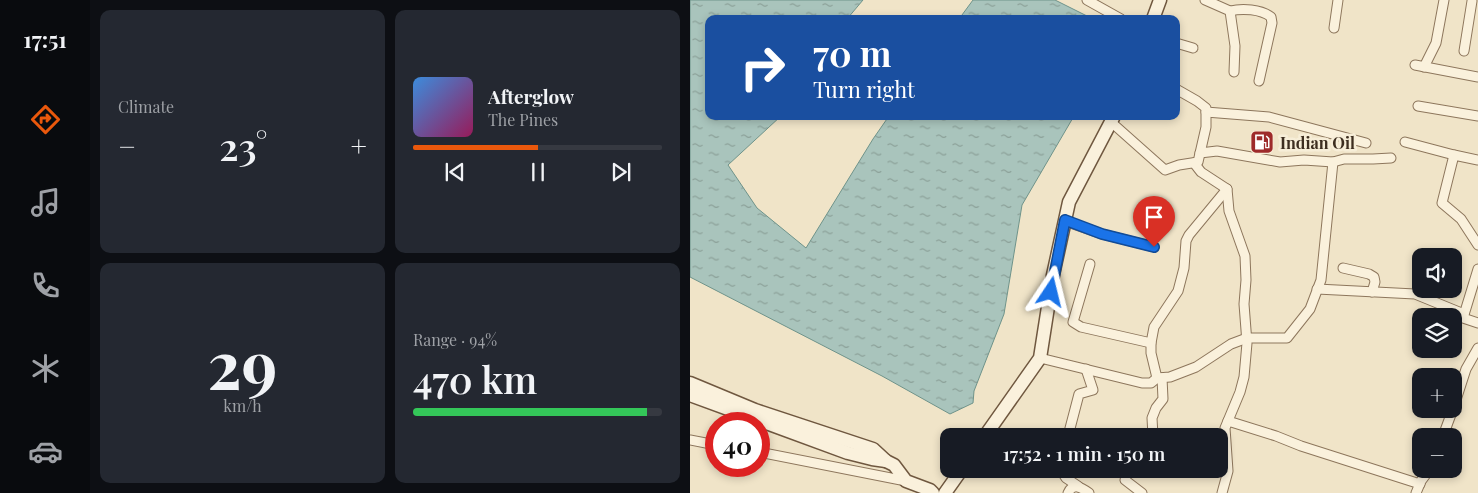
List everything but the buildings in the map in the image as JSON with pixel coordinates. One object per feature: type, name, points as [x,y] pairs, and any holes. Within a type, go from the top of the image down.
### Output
[{"type":"street","points":[[1087,0],[1114,15]]},
{"type":"street","points":[[1154,15],[1160,0]]},
{"type":"street","points":[[1206,0],[1230,11],[1242,9],[1267,14],[1271,17],[1272,23],[1259,81]]},
{"type":"street","points":[[1334,28],[1338,0]]},
{"type":"street","points":[[1444,0],[1436,43],[1420,66],[1478,77]]},
{"type":"street","points":[[1464,51],[1470,0],[1478,1]]},
{"type":"street","points":[[1230,11],[1235,46],[1234,72]]},
{"type":"street","points":[[1180,44],[1193,48]]},
{"type":"street","points":[[1113,120],[1166,170],[1179,164],[1198,162],[1206,127],[1206,108],[1180,91]]},
{"type":"street","points":[[1418,106],[1478,116]]},
{"type":"street","points":[[1206,112],[1269,117],[1366,144]]},
{"type":"street","points":[[991,428],[1040,358],[1053,275],[1069,202],[1111,120]]},
{"type":"street","points":[[1405,142],[1478,160]]},
{"type":"street","points":[[1200,152],[1217,151],[1280,162],[1304,160],[1333,162],[1344,159],[1391,158]]},
{"type":"street","points":[[1454,155],[1442,203],[1461,219],[1478,245]]},
{"type":"street","points":[[1040,358],[1142,383],[1151,383],[1159,378],[1170,377],[1196,367],[1232,344],[1247,338],[1287,338],[1310,309],[1321,280],[1333,162]]},
{"type":"street","points":[[1194,163],[1201,172],[1227,189]]},
{"type":"street","points":[[1222,493],[1228,471],[1225,428],[1240,392],[1244,376],[1247,338],[1244,304],[1245,256],[1229,211],[1227,189]]},
{"type":"street","points":[[1152,428],[1152,418],[1156,408],[1163,399],[1151,353],[1154,327],[1178,291],[1184,268],[1186,240],[1189,234],[1227,189]]},
{"type":"street","points":[[1065,220],[1102,234],[1154,247]]},
{"type":"street","points":[[1090,264],[1073,322],[1081,327],[1151,343]]},
{"type":"street","points":[[1343,268],[1374,277],[1375,282],[1372,292]]},
{"type":"street","points":[[1478,270],[1463,318],[1478,323]]},
{"type":"street","points":[[1318,289],[1415,294],[1464,314]]},
{"type":"street","points":[[1462,381],[1466,369],[1478,348]]},
{"type":"street","points":[[1070,428],[1080,394],[1093,390],[1086,369]]},
{"type":"street","points":[[690,382],[755,410],[873,449],[886,461],[894,465],[906,481]]},
{"type":"street","points":[[690,395],[848,453],[886,461]]},
{"type":"street","points":[[1228,421],[1420,484]]},
{"type":"street","points":[[690,440],[705,443]]},
{"type":"street","points":[[690,444],[705,447]]},
{"type":"street","points":[[770,454],[906,481],[927,492]]},
{"type":"street","points":[[945,493],[956,478]]},
{"type":"street","points":[[1066,478],[1089,493]]},
{"type":"street","points":[[1416,493],[1424,478]]},
{"type":"street","points":[[1125,480],[1142,493]]},
{"type":"street","points":[[1068,493],[1074,486],[1078,486]]},
{"type":"water","points":[[690,0],[863,0],[850,15],[705,15],[705,120],[777,120],[728,165],[757,208],[806,248],[886,120],[1072,120],[1022,205],[1004,314],[974,391],[973,403],[950,414],[882,376],[690,277]]},
{"type":"water","points":[[973,0],[1055,0],[1085,15],[962,15]]},
{"type":"place","name":"Indian Oil","points":[[1262,142]]},
{"type":"route","points":[[1051,292],[1065,220],[1091,231],[1154,247]]}]
